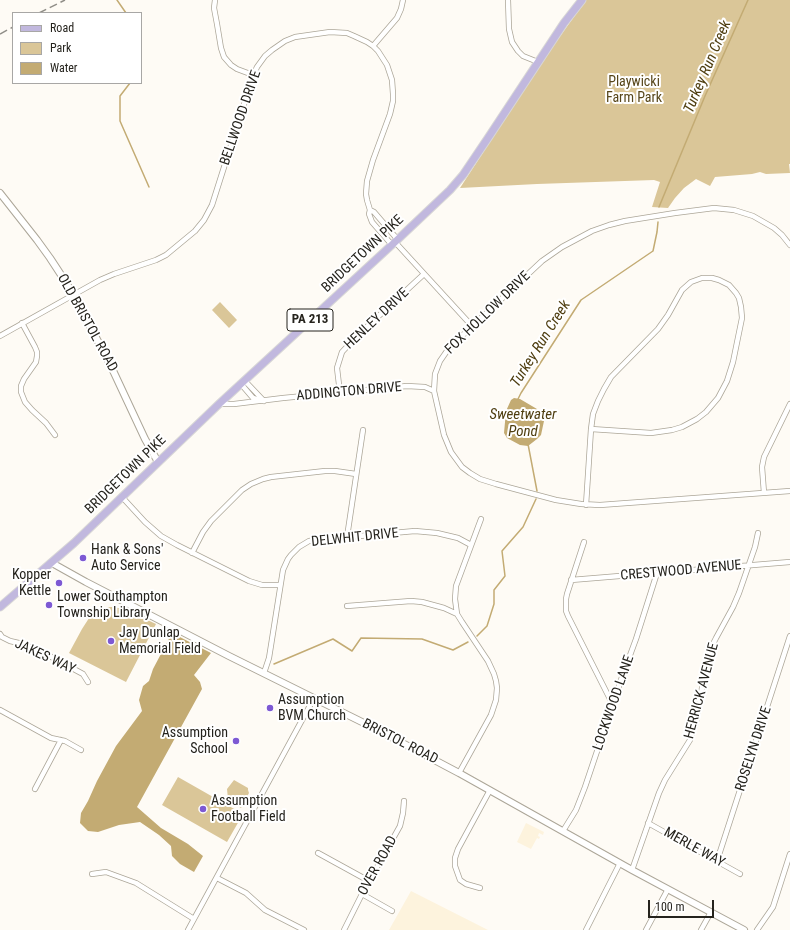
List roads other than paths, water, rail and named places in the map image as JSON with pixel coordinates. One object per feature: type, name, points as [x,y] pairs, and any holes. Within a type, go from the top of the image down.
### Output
[{"type":"main road","name":"BRIDGETOWN PIKE","points":[[0,607],[74,543],[219,404],[450,190],[463,175],[538,62],[582,0]]},
{"type":"main road","name":"OLD BRISTOL ROAD","points":[[0,193],[50,258],[73,295],[109,362],[145,439],[158,462]]},
{"type":"main road","name":"BRISTOL ROAD","points":[[52,562],[98,588],[229,656],[459,773],[632,870],[744,930]]},
{"type":"street","points":[[215,0],[214,8],[224,57],[232,67],[253,75]]},
{"type":"street","points":[[373,46],[397,18],[403,0]]},
{"type":"street","points":[[508,0],[509,29],[512,42],[523,56],[538,62]]},
{"type":"street","name":"BELLWOOD DRIVE","points":[[0,336],[107,276],[156,260],[166,255],[199,228],[212,205],[253,75],[260,62],[268,53],[285,41],[295,37],[326,32],[340,32],[354,36],[373,46],[382,57],[389,70],[392,80],[393,101],[390,114],[373,160],[367,181],[366,194],[370,210],[369,214],[372,222],[395,242]]},
{"type":"street","name":"FOX HOLLOW DRIVE","points":[[790,245],[782,235],[769,225],[753,216],[728,209],[700,209],[620,223],[602,228],[583,236],[552,254],[537,266],[449,348],[440,361],[436,374],[434,391],[444,435],[456,460],[480,479],[496,484],[556,500],[586,505],[608,505],[790,491]]},
{"type":"street","points":[[370,210],[374,212],[395,242],[472,326]]},
{"type":"street","name":"HENLEY DRIVE","points":[[340,393],[337,368],[342,352],[357,336],[424,274]]},
{"type":"street","points":[[586,505],[591,429],[595,408],[607,383],[615,372],[662,324],[684,288],[691,282],[698,279],[708,278],[719,280],[733,289],[739,298],[742,307],[734,362],[723,390],[709,409],[689,424],[667,432],[651,433],[591,429]]},
{"type":"street","points":[[22,323],[35,347],[37,356],[36,362],[24,379],[21,386],[21,392],[25,402],[46,423],[55,435]]},
{"type":"street","points":[[243,383],[253,398],[264,400]]},
{"type":"street","name":"ADDINGTON DRIVE","points":[[219,404],[234,404],[407,386],[425,387],[434,391]]},
{"type":"street","points":[[764,493],[762,467],[764,457],[790,404]]},
{"type":"street","points":[[347,537],[363,430]]},
{"type":"street","points":[[192,553],[203,532],[211,521],[242,490],[251,484],[271,477],[325,471],[356,474]]},
{"type":"street","points":[[122,497],[145,522],[161,536],[254,583],[262,585],[280,585]]},
{"type":"street","points":[[459,773],[491,715],[496,700],[497,688],[494,674],[488,661],[462,622],[458,614],[455,599],[456,586],[481,518]]},
{"type":"street","name":"DELWHIT DRIVE","points":[[264,673],[269,658],[280,585],[285,564],[299,547],[315,540],[415,531],[451,536],[471,545]]},
{"type":"street","name":"HERRICK AVENUE","points":[[632,870],[662,786],[690,740],[696,722],[706,664],[716,638],[733,607],[749,566],[758,532]]},
{"type":"street","points":[[584,542],[571,580],[566,605],[568,616],[613,705]]},
{"type":"street","name":"CRESTWOOD AVENUE","points":[[571,580],[790,562]]},
{"type":"street","name":"LOCKWOOD LANE","points":[[563,831],[581,798],[636,639],[657,573]]},
{"type":"street","points":[[347,606],[411,601],[422,602],[444,608],[458,614]]},
{"type":"street","name":"JAKES WAY","points":[[0,634],[2,637],[10,641],[23,644],[83,674],[88,682]]},
{"type":"street","name":"ROSELYN DRIVE","points":[[718,861],[790,636]]},
{"type":"street","points":[[188,930],[314,698]]},
{"type":"street","points":[[0,710],[51,738],[61,740],[81,750]]},
{"type":"street","points":[[36,789],[61,740]]},
{"type":"street","points":[[480,888],[466,884],[460,880],[455,866],[455,858],[458,849],[490,790]]},
{"type":"street","name":"OVER ROAD","points":[[344,930],[369,881],[400,826],[404,801]]},
{"type":"street","name":"MERLE WAY","points":[[648,823],[740,874]]},
{"type":"street","points":[[318,853],[369,881]]},
{"type":"street","points":[[757,930],[773,907],[790,854]]},
{"type":"street","points":[[586,930],[620,863]]},
{"type":"street","points":[[92,874],[106,872],[136,883],[194,918]]},
{"type":"street","points":[[217,878],[246,893],[265,910],[304,930]]},
{"type":"street","points":[[646,930],[668,889]]},
{"type":"street","points":[[362,894],[392,911]]},
{"type":"street","points":[[701,930],[711,912]]},
{"type":"water","name":"Sweetwater Pond","points":[[514,398],[520,399],[537,409],[542,414],[544,421],[541,435],[528,446],[520,445],[507,438],[504,433],[506,411],[511,400]]},
{"type":"water","points":[[172,633],[211,653],[194,675],[200,682],[202,689],[137,807],[161,828],[188,844],[203,856],[194,872],[180,864],[172,856],[171,846],[159,835],[140,822],[119,825],[98,832],[88,831],[80,823],[81,813],[116,746],[142,711],[139,700],[143,686],[149,681],[153,669]]},
{"type":"waterway","points":[[117,0],[125,12]]},
{"type":"waterway","name":"Turkey Run Creek","points":[[659,207],[705,96],[748,0]]},
{"type":"waterway","points":[[129,84],[120,96],[120,121],[149,187]]},
{"type":"waterway","name":"Turkey Run Creek","points":[[518,399],[581,300],[653,251],[658,222]]},
{"type":"waterway","name":"Turkey Run Creek","points":[[528,444],[537,491]]},
{"type":"waterway","name":"Turkey Run Creek","points":[[477,636],[487,626],[494,604],[494,590],[505,576],[502,551],[523,527],[536,499]]},
{"type":"waterway","name":"Turkey Run Creek","points":[[274,664],[333,639],[352,651],[361,638],[422,639],[453,650],[468,642]]},
{"type":"railway","points":[[41,12],[65,0]]},
{"type":"railway","points":[[0,34],[12,28]]},
{"type":"place","name":"Hank & Sons' Auto Service","points":[[83,558]]},
{"type":"place","name":"Kopper Kettle","points":[[59,583]]},
{"type":"place","name":"Lower Southampton Township Library","points":[[49,605]]},
{"type":"place","name":"Jay Dunlap Memorial Field","points":[[111,641]]},
{"type":"place","name":"Assumption BVM Church","points":[[270,708]]},
{"type":"place","name":"Assumption School","points":[[236,741]]},
{"type":"place","name":"Assumption Football Field","points":[[203,809]]},
{"type":"park label","name":"Playwicki Farm Park","points":[[634,90]]}]
